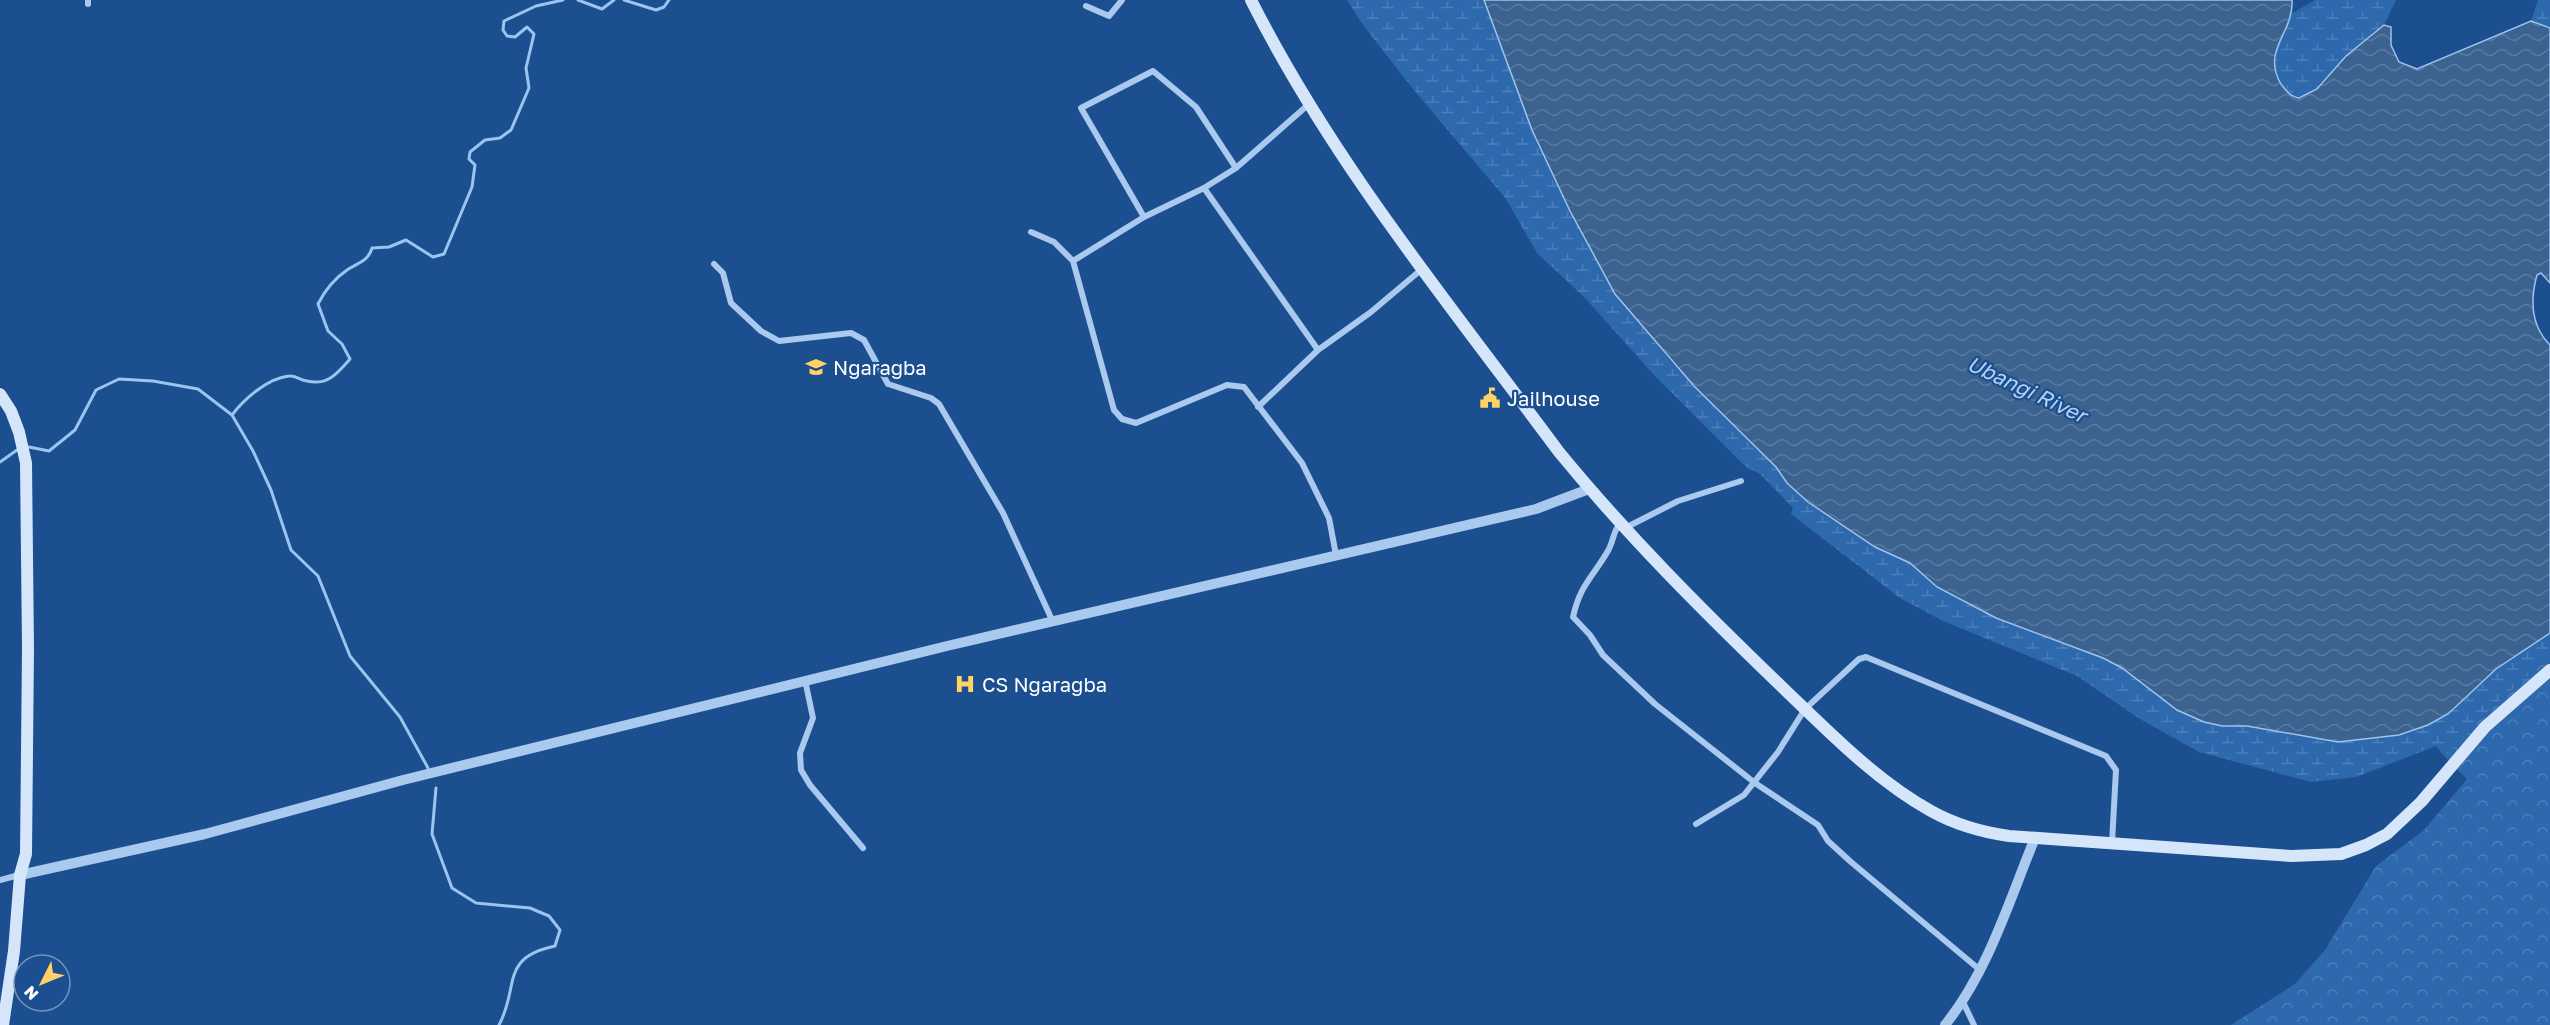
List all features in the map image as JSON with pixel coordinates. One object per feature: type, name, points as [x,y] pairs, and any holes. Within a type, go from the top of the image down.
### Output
[{"type":"main road","points":[[1251,0],[1310,104],[1366,191],[1589,489],[1676,585],[1805,709],[1903,794],[1932,812],[1982,832],[2035,838],[2291,856],[2341,854],[2387,834],[2444,776],[2463,750],[2485,727],[2550,670]]},
{"type":"main road","points":[[0,394],[15,422],[26,463],[28,648],[26,854],[20,875],[14,951],[3,1025]]},
{"type":"street","points":[[1086,6],[1109,16],[1122,0]]},
{"type":"street","points":[[1144,217],[1081,108],[1153,71],[1196,107],[1236,168]]},
{"type":"street","points":[[1073,261],[1144,217],[1204,188],[1236,168],[1310,104]]},
{"type":"street","points":[[1204,188],[1318,350]]},
{"type":"street","points":[[1031,232],[1054,242],[1073,261],[1114,410],[1122,419],[1136,423],[1227,385],[1244,387],[1302,463],[1329,518],[1336,555]]},
{"type":"street","points":[[714,264],[723,273],[731,303],[760,331],[779,341],[851,333],[864,340],[888,384],[932,398],[939,404],[1003,513],[1053,622]]},
{"type":"street","points":[[1258,406],[1318,350],[1371,312],[1422,268]]},
{"type":"street","points":[[1740,481],[1678,501],[1612,532],[1609,548],[1582,586],[1572,616],[1590,635],[1603,655],[1655,704],[1755,783],[1818,825],[1828,841],[1851,862],[1980,970]]},
{"type":"street","points":[[0,880],[205,834],[404,780],[805,680],[1536,509],[1589,489]]},
{"type":"street","points":[[1696,824],[1744,795],[1755,783],[1805,709],[1859,659],[1872,658],[2106,756],[2116,770],[2112,843]]},
{"type":"street","points":[[805,680],[813,718],[800,753],[801,770],[810,785],[863,848]]},
{"type":"street","points":[[1945,1025],[1963,1002],[1980,970],[2035,838]]},
{"type":"street","points":[[1963,1002],[1974,1025]]},
{"type":"green space","points":[[1347,0],[1484,0],[1532,130],[1570,211],[1606,278],[1668,358],[1776,467],[1787,483],[1820,511],[1875,547],[1910,563],[1938,587],[1996,618],[2103,658],[2122,668],[2177,710],[2204,722],[2222,726],[2247,726],[2338,742],[2399,735],[2428,725],[2448,714],[2496,669],[2550,633],[2550,656],[2480,719],[2445,757],[2436,746],[2356,777],[2311,782],[2199,752],[2140,719],[2077,676],[1943,621],[1900,598],[1791,514],[1793,508],[1760,474],[1746,467],[1654,375],[1585,298],[1537,253],[1506,199],[1413,89],[1363,25]]},
{"type":"green space","points":[[2315,0],[2396,0],[2384,25],[2346,56],[2317,89],[2310,95],[2293,97],[2285,90],[2275,68],[2277,44],[2291,14]]},
{"type":"green space","points":[[2538,0],[2550,0],[2550,28],[2531,21]]},
{"type":"green space","points":[[2550,656],[2550,1025],[2231,1025],[2295,984],[2325,950],[2376,866],[2424,830],[2467,779],[2445,757],[2480,719]]},
{"type":"water","name":"Ubangi River","points":[[1484,0],[2292,0],[2291,12],[2276,51],[2275,61],[2276,72],[2281,84],[2289,93],[2299,98],[2317,89],[2346,56],[2384,25],[2391,27],[2391,45],[2399,62],[2417,69],[2531,21],[2550,28],[2550,283],[2541,273],[2537,275],[2533,303],[2539,330],[2550,345],[2550,633],[2496,669],[2448,714],[2428,725],[2399,735],[2338,742],[2247,726],[2222,726],[2204,722],[2177,710],[2122,668],[2103,658],[1996,618],[1937,587],[1910,563],[1875,547],[1808,502],[1787,483],[1776,467],[1694,386],[1615,294],[1570,211],[1532,130]]},
{"type":"waterway","points":[[428,768],[400,717],[350,656],[318,576],[291,550],[271,490],[253,451],[232,415],[250,396],[273,381],[291,376],[320,382],[331,378],[350,359],[342,344],[328,331],[318,304],[334,281],[365,259],[372,248],[389,247],[406,240],[433,257],[444,254],[472,187],[475,165],[469,159],[470,152],[485,140],[500,138],[511,130],[529,88],[526,68],[534,34],[527,27],[515,37],[507,36],[503,30],[504,21],[536,6],[563,0]]},
{"type":"waterway","points":[[578,0],[602,9],[614,0]]},
{"type":"waterway","points":[[624,0],[656,10],[664,7],[669,0]]},
{"type":"waterway","points":[[29,447],[49,451],[75,430],[96,390],[119,379],[153,381],[198,389],[232,415]]},
{"type":"waterway","points":[[0,462],[17,450]]},
{"type":"waterway","points":[[436,788],[432,834],[452,888],[476,903],[530,908],[549,916],[560,930],[555,946],[537,951],[518,966],[499,1025]]},
{"type":"place","name":"Ngaragba","points":[[816,367]]},
{"type":"place","name":"Jailhouse","points":[[1490,398]]},
{"type":"place","name":"CS Ngaragba","points":[[965,684]]}]
